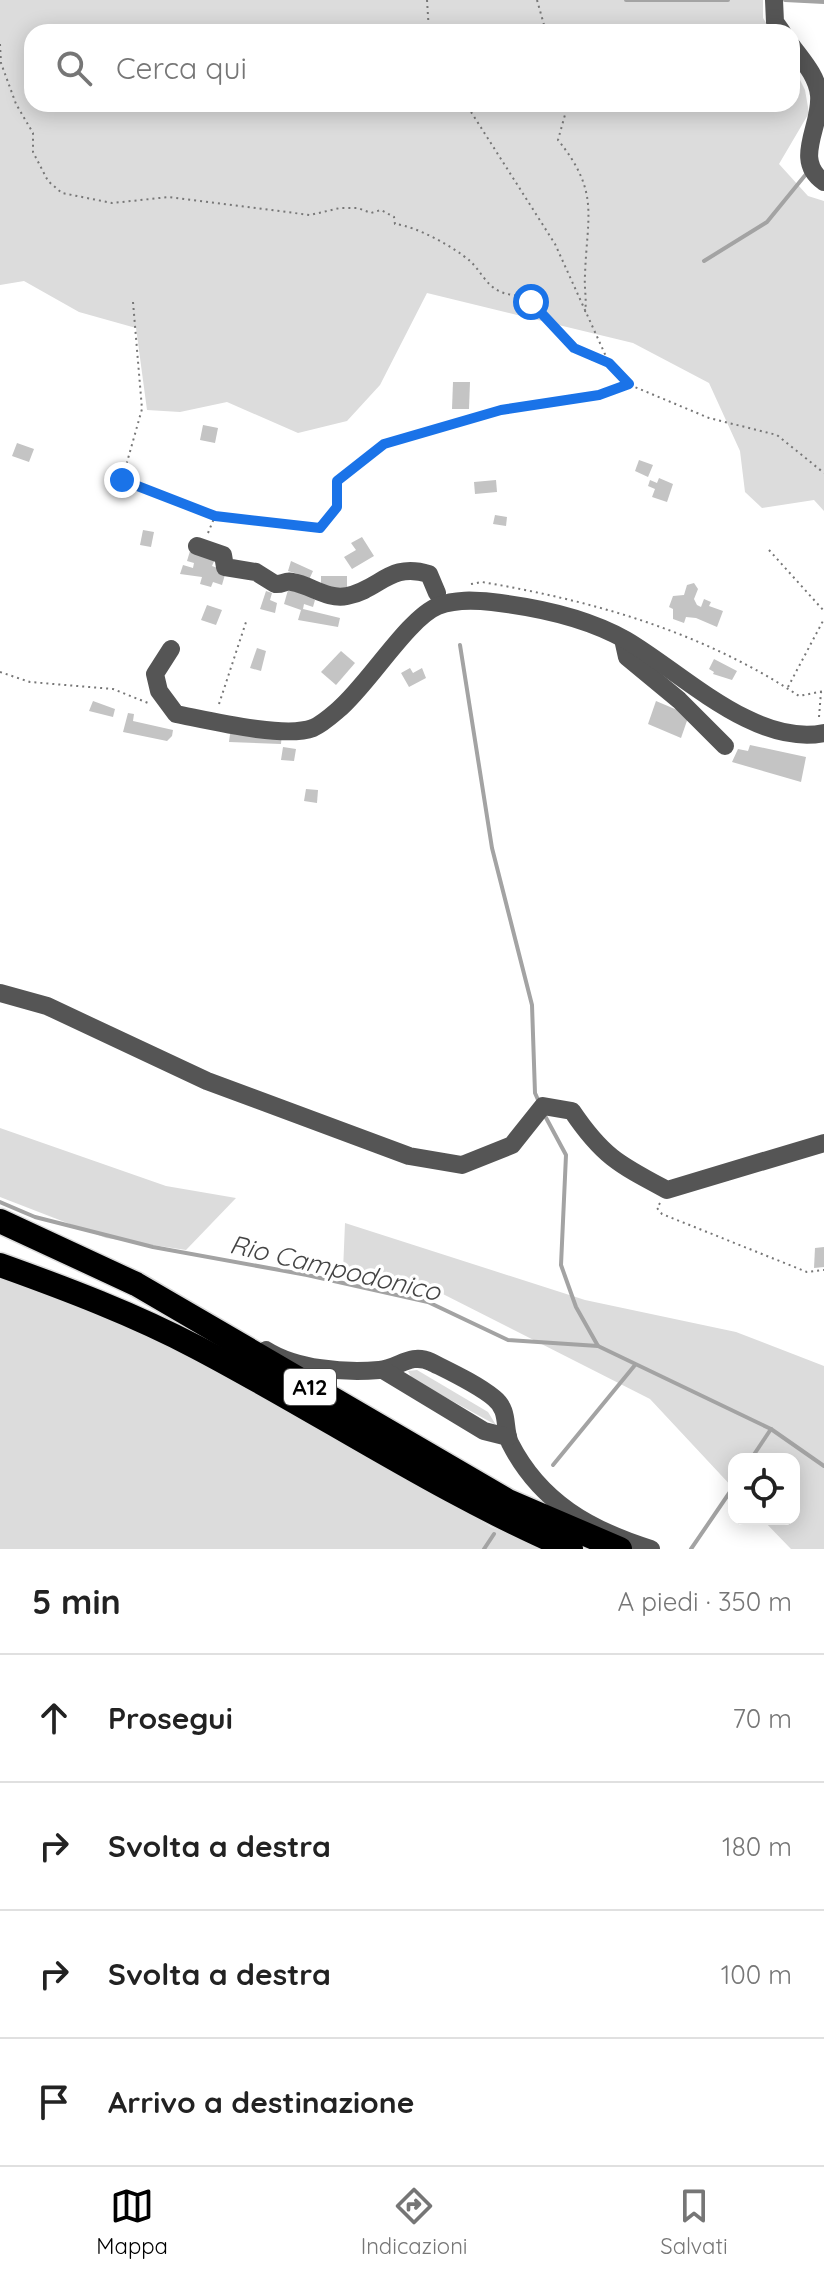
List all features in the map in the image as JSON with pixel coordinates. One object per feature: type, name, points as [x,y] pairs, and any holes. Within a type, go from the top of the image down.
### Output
[{"type":"highway","name":"A12","points":[[0,1221],[136,1284],[508,1501],[620,1549]]},
{"type":"highway","name":"A12","points":[[0,1265],[86,1296],[195,1347],[499,1518],[571,1549]]},
{"type":"street","points":[[774,0],[776,24]]},
{"type":"street","points":[[800,57],[814,76],[819,92],[807,160],[815,176],[824,182]]},
{"type":"street","points":[[197,546],[223,555],[225,567],[256,572],[275,584],[288,580],[320,593],[346,596],[400,570],[413,569],[429,574],[437,593]]},
{"type":"street","points":[[171,649],[155,674],[159,691],[176,714],[248,728],[313,728],[359,693],[418,621],[435,607],[455,601],[531,609],[565,617],[623,639],[744,718],[785,732],[821,734]]},
{"type":"street","points":[[623,639],[627,657],[679,700],[725,746]]},
{"type":"street","points":[[0,993],[60,1011],[207,1081],[409,1156],[462,1165],[512,1145],[543,1106],[572,1111],[592,1140],[615,1163],[667,1190],[824,1143]]},
{"type":"street","points":[[136,1284],[181,1298],[271,1354],[334,1371],[383,1370],[407,1359],[427,1360],[496,1399],[507,1416],[508,1437],[532,1480],[571,1515],[612,1537],[651,1549]]},
{"type":"street","points":[[383,1370],[484,1431],[508,1437]]},
{"type":"path","points":[[427,0],[428,24]]},
{"type":"path","points":[[537,0],[544,24]]},
{"type":"path","points":[[0,44],[1,63],[16,104],[33,133],[33,152],[48,181],[62,193],[112,203],[169,197],[310,215],[340,208],[358,208],[371,213],[381,210],[394,217],[395,224],[410,225],[449,244],[472,263],[497,291],[531,302],[574,348],[609,363]]},
{"type":"path","points":[[471,112],[555,244],[609,363],[629,384],[709,418],[777,435],[824,473]]},
{"type":"path","points":[[566,112],[558,140],[577,164],[591,209],[584,272],[585,313]]},
{"type":"path","points":[[133,302],[142,409],[122,480],[215,516],[320,528],[337,507],[337,481],[384,444],[501,410],[599,395],[629,384]]},
{"type":"path","points":[[197,546],[209,533],[215,516]]},
{"type":"path","points":[[769,550],[824,611]]},
{"type":"path","points":[[787,688],[824,619]]},
{"type":"path","points":[[642,620],[763,672],[799,696],[822,692],[821,734]]},
{"type":"path","points":[[216,721],[219,701],[246,622]]},
{"type":"path","points":[[0,672],[30,682],[113,689],[176,714]]},
{"type":"path","points":[[667,1190],[657,1208],[662,1214],[807,1272],[824,1270]]},
{"type":"shaded area","points":[[0,0],[763,0],[763,18],[767,24],[24,24],[24,112],[800,112],[800,80],[809,113],[779,164],[808,196],[824,201],[824,511],[814,500],[762,508],[745,492],[740,451],[709,383],[633,343],[427,293],[380,385],[347,421],[298,433],[227,402],[180,412],[147,410],[136,328],[79,312],[24,281],[0,285]]},
{"type":"shaded area","points":[[0,1128],[166,1186],[236,1198],[186,1250],[106,1238],[0,1197]]},
{"type":"shaded area","points":[[345,1223],[585,1300],[736,1332],[824,1366],[824,1549],[791,1549],[768,1525],[800,1525],[800,1453],[728,1453],[728,1483],[650,1399],[431,1288],[343,1271]]},
{"type":"shaded area","points":[[0,1276],[148,1336],[296,1409],[491,1527],[547,1549],[0,1549]]},
{"type":"shaded area","points":[[417,1370],[488,1412],[496,1425],[412,1379],[408,1371]]},
{"type":"building","points":[[453,382],[470,382],[469,409],[452,409]]},
{"type":"building","points":[[203,425],[218,428],[215,443],[200,440]]},
{"type":"building","points":[[17,443],[34,449],[29,462],[12,456]]},
{"type":"building","points":[[639,460],[653,465],[648,477],[635,471]]},
{"type":"building","points":[[659,478],[673,484],[667,502],[652,497],[655,489],[648,486],[650,480],[657,483]]},
{"type":"building","points":[[496,480],[497,492],[475,494],[474,482]]},
{"type":"building","points":[[495,515],[507,517],[506,526],[493,524]]},
{"type":"building","points":[[143,530],[154,532],[151,547],[140,545]]},
{"type":"building","points":[[362,537],[374,556],[352,569],[344,557],[356,550],[351,543]]},
{"type":"building","points":[[190,551],[215,559],[212,566],[226,571],[222,585],[213,582],[211,587],[200,584],[202,577],[180,574],[183,565],[193,568],[194,563],[187,561]]},
{"type":"building","points":[[291,561],[313,571],[307,584],[296,579],[298,574],[288,571]]},
{"type":"building","points":[[321,576],[347,576],[347,592],[321,591]]},
{"type":"building","points":[[290,583],[315,600],[313,607],[304,604],[303,609],[340,618],[338,627],[298,620],[301,610],[284,604]]},
{"type":"building","points":[[694,583],[698,589],[694,599],[697,605],[701,607],[704,599],[711,602],[709,606],[723,611],[717,627],[696,618],[686,617],[684,623],[673,619],[673,609],[669,607],[673,596],[684,595],[687,585]]},
{"type":"building","points":[[266,591],[272,593],[270,600],[277,603],[275,613],[260,609]]},
{"type":"building","points":[[207,605],[222,610],[216,625],[201,620]]},
{"type":"building","points":[[257,648],[266,651],[261,671],[250,668]]},
{"type":"building","points":[[341,651],[355,663],[336,685],[321,672]]},
{"type":"building","points":[[714,659],[737,671],[732,680],[713,674],[709,669]]},
{"type":"building","points":[[410,668],[413,673],[422,668],[426,678],[409,687],[401,673]]},
{"type":"building","points":[[93,701],[115,709],[113,717],[89,711]]},
{"type":"building","points":[[656,701],[689,715],[681,738],[648,724]]},
{"type":"building","points":[[128,713],[134,714],[133,721],[173,730],[172,736],[167,741],[123,732]]},
{"type":"building","points":[[282,732],[281,744],[229,742],[230,734]]},
{"type":"building","points":[[750,745],[806,757],[801,782],[732,762],[738,749],[748,751]]},
{"type":"building","points":[[283,747],[296,749],[294,761],[281,760]]},
{"type":"building","points":[[306,789],[318,790],[317,803],[304,801]]},
{"type":"building","points":[[824,1247],[824,1267],[814,1268],[815,1248]]},
{"type":"waterway","points":[[626,0],[728,0]]},
{"type":"waterway","points":[[785,0],[824,2]]},
{"type":"waterway","points":[[704,261],[767,222],[807,173]]},
{"type":"waterway","points":[[460,645],[492,848],[532,1005],[535,1093],[539,1102]]},
{"type":"waterway","points":[[544,1114],[566,1155],[561,1265],[576,1307],[598,1346]]},
{"type":"waterway","name":"Rio Campodonico","points":[[0,1202],[35,1217],[153,1247],[307,1275],[428,1302],[508,1340],[598,1346],[771,1429],[824,1466]]},
{"type":"waterway","points":[[553,1465],[635,1365]]},
{"type":"waterway","points":[[755,1453],[771,1429]]},
{"type":"waterway","points":[[691,1549],[728,1495]]},
{"type":"waterway","points":[[484,1549],[494,1534]]},
{"type":"route","points":[[122,480],[215,516],[320,528],[337,507],[337,481],[384,444],[501,410],[599,395],[629,384],[609,363],[574,348],[531,302]]}]
